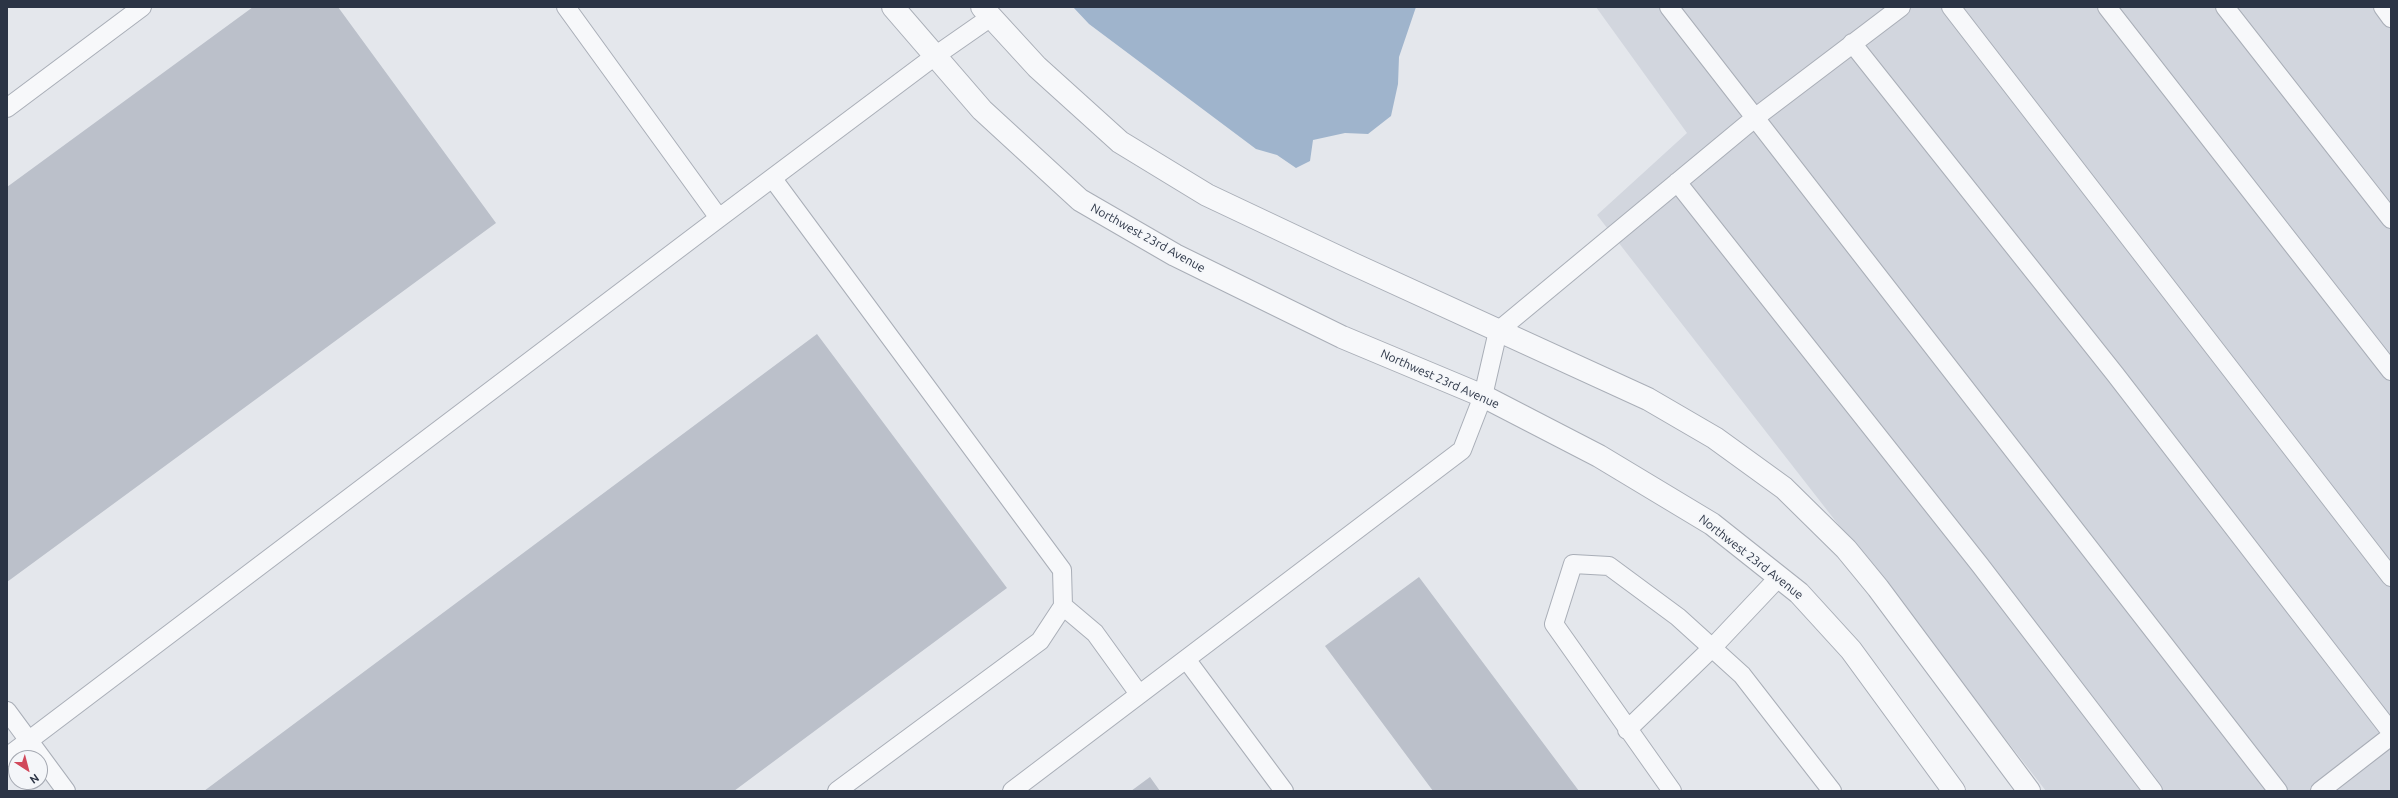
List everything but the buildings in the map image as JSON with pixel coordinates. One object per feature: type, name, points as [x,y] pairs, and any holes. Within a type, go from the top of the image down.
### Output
[{"type":"street","name":"Northwest 23rd Avenue","points":[[893,7],[982,110],[1080,200],[1175,255],[1342,337],[1483,396],[1599,456],[1712,524],[1799,593],[1851,650],[1954,791]]},
{"type":"street","points":[[986,12],[1037,67],[1120,142],[1207,195],[1498,331],[1648,399],[1715,438],[1784,488],[1846,549],[1878,588],[2029,791]]},
{"type":"lane","points":[[7,108],[142,7]]},
{"type":"lane","points":[[566,7],[719,218]]},
{"type":"lane","points":[[1670,7],[2278,791]]},
{"type":"lane","points":[[1012,791],[1462,450],[1483,396],[1498,331],[1756,117],[1901,7]]},
{"type":"lane","points":[[1951,7],[2227,367],[2391,577]]},
{"type":"lane","points":[[2107,7],[2391,371]]},
{"type":"lane","points":[[2225,7],[2391,219]]},
{"type":"lane","points":[[2383,7],[2391,18]]},
{"type":"lane","points":[[7,758],[935,56],[986,12]]},
{"type":"lane","points":[[1852,43],[2115,374],[2389,741],[2320,791]]},
{"type":"lane","points":[[772,179],[1062,570],[1063,606],[1040,641],[838,791]]},
{"type":"lane","points":[[1678,182],[1985,571],[2153,791]]},
{"type":"lane","points":[[1672,791],[1627,730],[1554,624],[1574,564],[1609,566],[1678,617],[1742,675],[1832,791]]},
{"type":"lane","points":[[1627,730],[1712,648],[1779,577]]},
{"type":"lane","points":[[1063,606],[1095,633],[1139,694]]},
{"type":"lane","points":[[1186,659],[1284,791]]},
{"type":"lane","points":[[7,711],[66,791]]},
{"type":"shaded area","points":[[1596,7],[2391,7],[2391,791],[2046,791],[1597,215],[1687,133]]},
{"type":"water","points":[[1073,7],[1416,7],[1399,57],[1398,84],[1391,116],[1368,134],[1345,133],[1313,140],[1310,161],[1296,168],[1277,155],[1256,149],[1089,24]]}]
